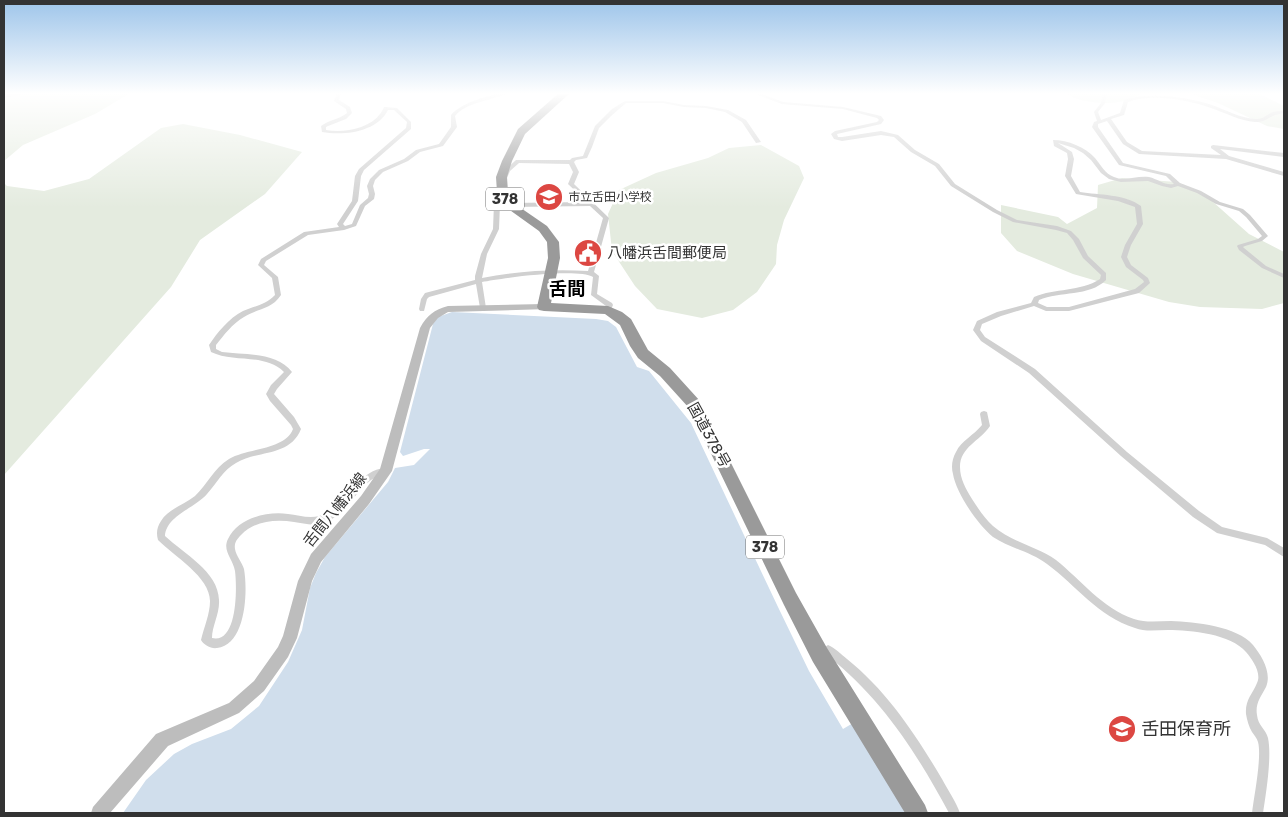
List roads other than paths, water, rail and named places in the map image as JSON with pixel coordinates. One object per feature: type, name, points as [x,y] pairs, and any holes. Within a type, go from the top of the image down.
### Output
[{"type":"highway","name":"378","points":[[523,131],[504,165],[500,184],[508,203],[550,235],[554,249],[544,306]]},
{"type":"highway","points":[[544,306],[594,310]]},
{"type":"highway","name":"国道378号","points":[[594,310],[618,315],[626,322],[637,346],[643,354],[665,372],[695,405],[790,599],[820,655],[916,813]]},
{"type":"main road","name":"舌間八幡浜線","points":[[99,813],[162,740],[234,708],[259,686],[284,652],[290,638],[305,581],[316,558],[386,471],[425,328],[430,318],[439,311],[448,309],[544,306]]},
{"type":"street","points":[[326,131],[340,131]]},
{"type":"street","points":[[344,228],[340,224],[356,201],[358,176],[362,169],[405,131]]},
{"type":"street","points":[[386,471],[379,471],[372,475],[343,506],[321,520],[272,517],[248,525],[237,533],[230,552],[238,565],[240,578],[237,622],[224,641],[216,644],[206,640],[214,610],[214,590],[196,568],[161,538],[162,526],[173,515],[200,497],[226,464],[248,454],[282,446],[293,438],[297,429],[293,421],[273,400],[270,394],[288,372],[284,366],[275,362],[221,354],[213,350],[212,345],[239,316],[267,306],[278,295],[275,277],[261,265],[263,260],[306,233],[354,225],[363,204],[371,199],[370,186],[377,175],[406,160],[418,151],[442,145],[451,131]]},
{"type":"street","points":[[500,184],[505,182],[508,170],[518,161],[571,162],[574,159],[585,157],[595,131]]},
{"type":"street","points":[[751,131],[758,142]]},
{"type":"street","points":[[841,131],[834,134],[835,136],[842,139],[880,133],[896,136],[913,151],[937,165],[953,185],[995,211],[1015,221],[1057,228],[1073,236],[1085,257],[1104,274],[1103,280],[1085,289],[1045,294],[1036,299],[1034,304]]},
{"type":"street","points":[[1096,131],[1121,164],[1168,175],[1178,184],[1199,192],[1218,203],[1244,212],[1265,236],[1261,240],[1244,243],[1240,246],[1241,249],[1264,267],[1284,276]]},
{"type":"street","points":[[1117,131],[1126,143],[1141,153],[1230,158],[1284,174]]},
{"type":"street","points":[[1178,184],[1173,187],[1165,186],[1150,179],[1138,178],[1116,180],[1104,173],[1083,150],[1055,141],[1056,145],[1069,152],[1071,160],[1068,176],[1078,194],[1131,201],[1138,206],[1140,224],[1128,245],[1124,257],[1128,266],[1147,282],[1144,287],[1137,291],[1069,309],[1046,309],[1034,304],[998,314],[979,323],[976,330],[983,339],[1032,371],[1124,454],[1160,482],[1196,514],[1220,530],[1266,542],[1284,553]]},
{"type":"street","points":[[1230,158],[1213,147],[1284,155]]},
{"type":"street","points":[[571,162],[576,172],[571,184],[606,218],[592,273]]},
{"type":"street","points":[[483,308],[483,296],[479,281],[484,254],[496,229],[497,203],[590,204]]},
{"type":"street","points":[[422,309],[424,299],[428,295],[454,285],[551,272],[592,273],[596,276],[594,295],[610,305],[594,310]]},
{"type":"street","points":[[984,414],[986,426],[965,445],[957,458],[956,466],[960,486],[990,529],[1040,554],[1056,565],[1097,603],[1120,619],[1147,626],[1176,626],[1204,629],[1241,640],[1260,664],[1263,681],[1251,706],[1252,723],[1256,731],[1263,738],[1264,757],[1258,813]]},
{"type":"street","points":[[820,655],[828,650],[850,666],[878,694],[930,767],[955,813]]},
{"type":"water","points":[[452,312],[596,319],[608,321],[616,327],[637,367],[649,371],[691,423],[809,671],[843,729],[853,723],[908,813],[123,813],[146,780],[174,754],[192,744],[231,729],[259,706],[288,662],[302,630],[310,588],[325,557],[388,482],[395,468],[414,465],[430,449],[424,449],[403,456],[400,452],[433,324],[438,317]]},
{"type":"place","name":"市立舌田小学校","points":[[549,197]]},
{"type":"place","name":"八幡浜舌間郵便局","points":[[588,253]]},
{"type":"place","name":"舌田保育所","points":[[1122,729]]},
{"type":"district","name":"舌間","points":[[567,289]]}]
